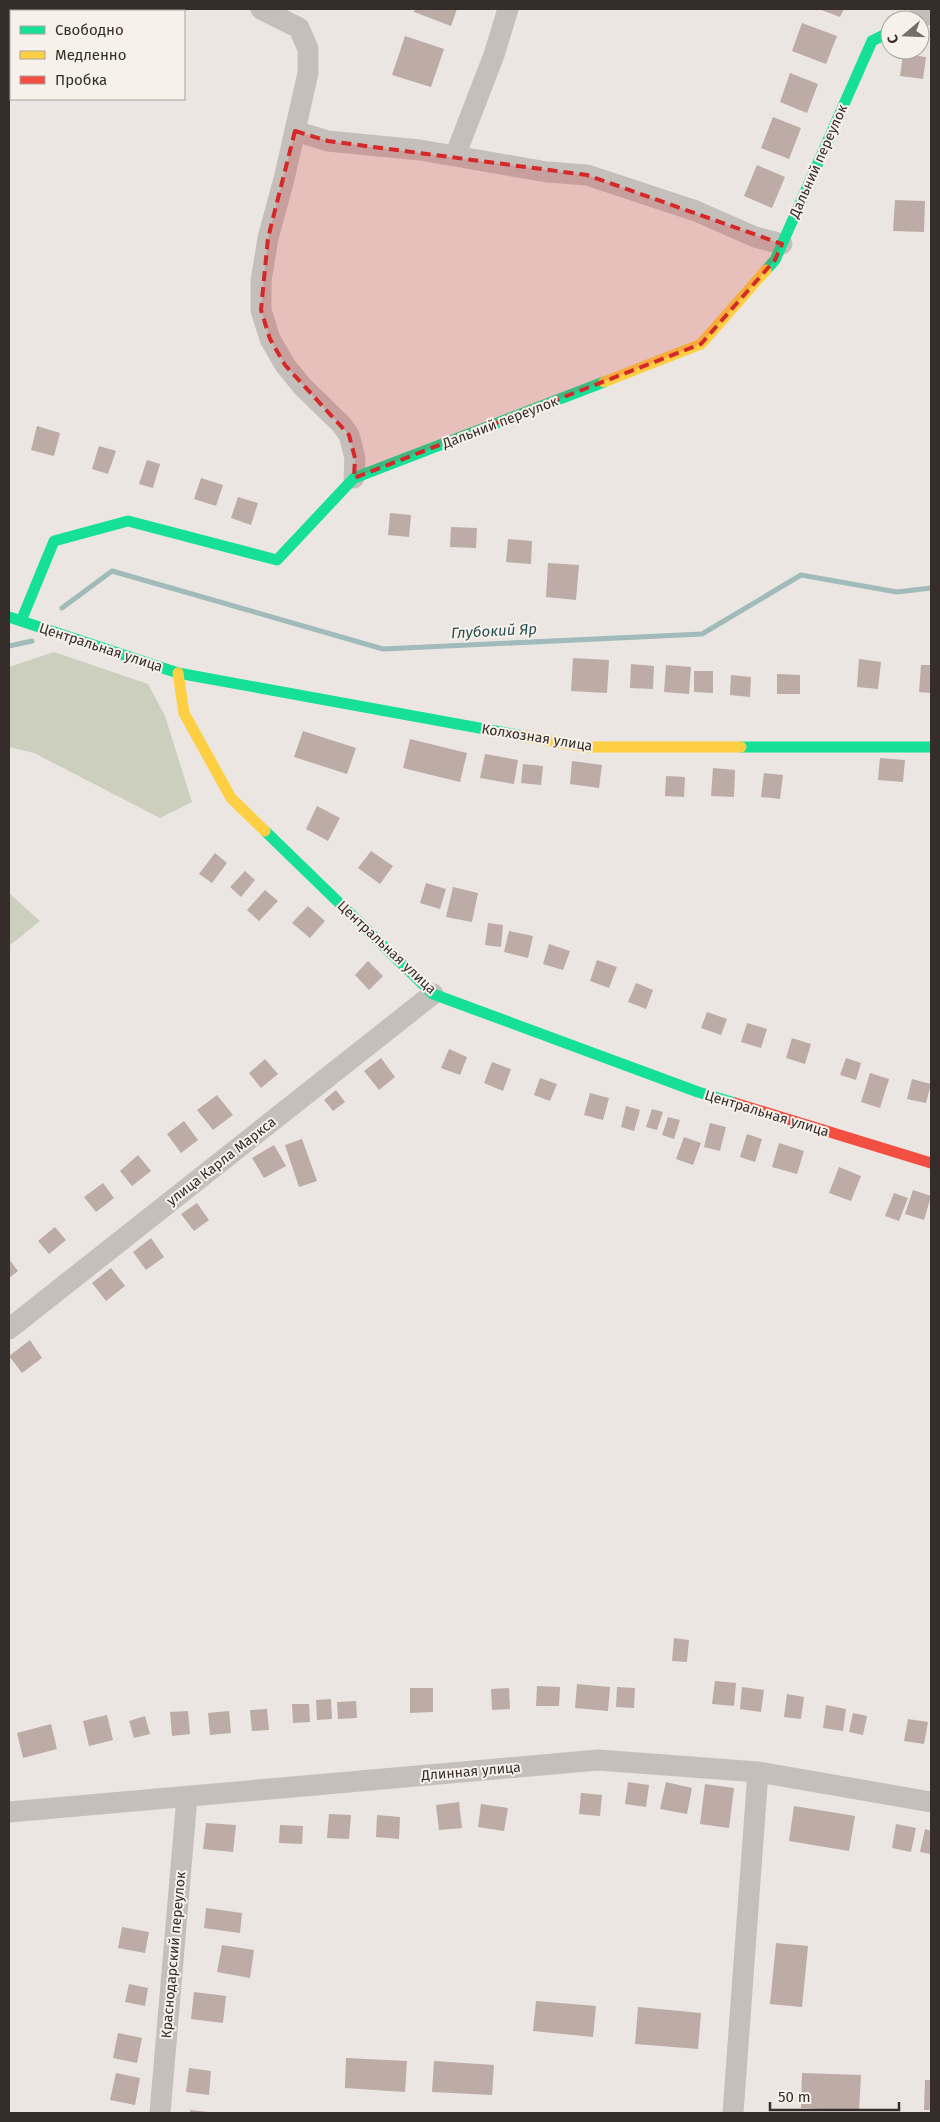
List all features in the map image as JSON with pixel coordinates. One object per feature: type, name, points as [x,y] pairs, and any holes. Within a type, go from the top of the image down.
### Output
[{"type":"street","points":[[261,9],[299,28],[308,49],[308,73],[268,238],[261,281],[261,310],[270,339],[286,364],[302,386],[341,424],[349,435],[355,458],[354,478]]},
{"type":"street","points":[[455,156],[494,55],[508,9]]},
{"type":"street","name":"Дальний переулок","points":[[21,621],[54,541],[128,520],[278,560],[354,478],[701,344],[775,260],[872,41],[880,37]]},
{"type":"street","points":[[295,131],[328,141],[420,150],[547,172],[587,175],[696,211],[755,237],[782,244]]},
{"type":"street","name":"Центральная улица","points":[[9,617],[178,673],[184,713],[231,798],[434,994],[698,1092],[931,1163]]},
{"type":"street","name":"Колхозная улица","points":[[178,673],[586,747],[931,747]]},
{"type":"street","name":"улица Карла Маркса","points":[[9,1329],[434,994]]},
{"type":"street","name":"Длинная улица","points":[[9,1812],[598,1760],[758,1772],[931,1802]]},
{"type":"street","points":[[733,2113],[758,1772]]},
{"type":"street","name":"Краснодарский переулок","points":[[160,2113],[187,1797]]},
{"type":"highlighted area","points":[[295,131],[328,141],[587,175],[782,244],[775,260],[701,344],[354,478],[355,458],[349,435],[285,365],[270,339],[261,310],[268,238]]},
{"type":"green space","points":[[54,652],[148,684],[165,716],[192,802],[160,818],[34,753],[9,747],[9,667]]},
{"type":"green space","points":[[9,893],[40,921],[9,946]]},
{"type":"building","points":[[415,9],[457,9],[451,26],[414,12]]},
{"type":"building","points":[[819,9],[844,9],[840,17]]},
{"type":"building","points":[[802,23],[837,36],[826,64],[792,51]]},
{"type":"building","points":[[405,36],[444,49],[431,87],[392,75]]},
{"type":"building","points":[[902,60],[926,60],[923,79],[900,76]]},
{"type":"building","points":[[790,73],[818,84],[807,113],[780,102]]},
{"type":"building","points":[[773,117],[801,128],[789,159],[761,148]]},
{"type":"building","points":[[757,165],[785,177],[772,208],[744,196]]},
{"type":"building","points":[[895,200],[925,201],[924,232],[893,231]]},
{"type":"building","points":[[37,426],[60,433],[54,456],[31,450]]},
{"type":"building","points":[[99,446],[116,451],[108,474],[92,469]]},
{"type":"building","points":[[147,460],[160,464],[153,488],[139,484]]},
{"type":"building","points":[[201,478],[223,485],[216,506],[194,499]]},
{"type":"building","points":[[238,497],[258,503],[251,525],[231,518]]},
{"type":"building","points":[[390,513],[411,515],[409,537],[388,535]]},
{"type":"building","points":[[451,527],[477,528],[476,548],[450,547]]},
{"type":"building","points":[[508,539],[532,541],[531,564],[506,562]]},
{"type":"building","points":[[548,563],[579,565],[576,600],[546,597]]},
{"type":"building","points":[[573,658],[609,660],[607,693],[571,691]]},
{"type":"building","points":[[859,659],[881,662],[878,689],[857,687]]},
{"type":"building","points":[[631,664],[654,666],[653,689],[630,688]]},
{"type":"building","points":[[666,665],[691,667],[689,694],[664,692]]},
{"type":"building","points":[[921,665],[931,665],[931,693],[919,692]]},
{"type":"building","points":[[694,671],[713,671],[713,693],[694,692]]},
{"type":"building","points":[[777,674],[800,675],[800,694],[777,694]]},
{"type":"building","points":[[731,675],[751,677],[750,697],[730,695]]},
{"type":"building","points":[[303,731],[356,748],[347,774],[294,757]]},
{"type":"building","points":[[410,739],[467,753],[460,782],[403,768]]},
{"type":"building","points":[[485,754],[518,760],[514,784],[480,778]]},
{"type":"building","points":[[880,758],[905,760],[903,782],[878,780]]},
{"type":"building","points":[[572,761],[602,765],[599,788],[570,784]]},
{"type":"building","points":[[523,764],[543,766],[541,785],[521,783]]},
{"type":"building","points":[[713,768],[735,770],[734,797],[711,796]]},
{"type":"building","points":[[764,773],[783,775],[780,799],[761,797]]},
{"type":"building","points":[[666,776],[685,777],[684,797],[665,796]]},
{"type":"building","points":[[317,806],[340,818],[328,841],[306,829]]},
{"type":"building","points":[[371,851],[393,866],[380,884],[358,868]]},
{"type":"building","points":[[215,853],[227,863],[212,883],[199,874]]},
{"type":"building","points":[[245,871],[255,880],[241,897],[230,887]]},
{"type":"building","points":[[426,883],[446,889],[440,909],[420,903]]},
{"type":"building","points":[[453,887],[478,893],[472,922],[446,917]]},
{"type":"building","points":[[265,890],[278,901],[259,921],[247,910]]},
{"type":"building","points":[[308,906],[325,921],[310,938],[292,923]]},
{"type":"building","points":[[488,923],[503,925],[501,947],[485,945]]},
{"type":"building","points":[[509,931],[533,936],[528,958],[504,952]]},
{"type":"building","points":[[549,944],[570,951],[563,970],[543,964]]},
{"type":"building","points":[[597,960],[617,967],[609,988],[590,981]]},
{"type":"building","points":[[368,961],[383,976],[369,990],[355,975]]},
{"type":"building","points":[[636,983],[653,990],[646,1009],[628,1002]]},
{"type":"building","points":[[707,1012],[727,1019],[721,1035],[701,1028]]},
{"type":"building","points":[[747,1023],[767,1029],[761,1048],[741,1042]]},
{"type":"building","points":[[792,1038],[811,1044],[805,1064],[786,1058]]},
{"type":"building","points":[[449,1049],[467,1057],[460,1075],[441,1068]]},
{"type":"building","points":[[381,1058],[395,1077],[379,1090],[364,1071]]},
{"type":"building","points":[[846,1058],[861,1063],[856,1080],[840,1075]]},
{"type":"building","points":[[265,1059],[278,1074],[261,1088],[249,1073]]},
{"type":"building","points":[[492,1062],[511,1069],[503,1091],[484,1083]]},
{"type":"building","points":[[870,1073],[889,1079],[880,1108],[861,1102]]},
{"type":"building","points":[[540,1078],[557,1084],[550,1101],[534,1095]]},
{"type":"building","points":[[912,1079],[931,1084],[926,1103],[907,1099]]},
{"type":"building","points":[[336,1090],[345,1102],[333,1111],[324,1100]]},
{"type":"building","points":[[590,1093],[609,1098],[603,1120],[584,1115]]},
{"type":"building","points":[[217,1095],[233,1115],[213,1130],[197,1110]]},
{"type":"building","points":[[626,1106],[640,1110],[634,1131],[621,1127]]},
{"type":"building","points":[[652,1109],[663,1112],[657,1130],[646,1127]]},
{"type":"building","points":[[668,1117],[680,1120],[674,1139],[662,1135]]},
{"type":"building","points":[[184,1121],[198,1140],[181,1153],[167,1134]]},
{"type":"building","points":[[710,1123],[726,1127],[720,1151],[704,1147]]},
{"type":"building","points":[[747,1134],[762,1139],[755,1162],[740,1157]]},
{"type":"building","points":[[684,1137],[701,1143],[693,1165],[676,1159]]},
{"type":"building","points":[[302,1139],[317,1181],[299,1187],[285,1145]]},
{"type":"building","points":[[779,1143],[804,1151],[797,1174],[772,1167]]},
{"type":"building","points":[[274,1145],[286,1166],[264,1178],[252,1158]]},
{"type":"building","points":[[138,1155],[151,1171],[132,1186],[120,1171]]},
{"type":"building","points":[[839,1167],[861,1176],[851,1201],[829,1193]]},
{"type":"building","points":[[103,1183],[114,1198],[96,1212],[84,1197]]},
{"type":"building","points":[[913,1190],[931,1196],[924,1220],[905,1214]]},
{"type":"building","points":[[894,1193],[908,1198],[899,1221],[885,1216]]},
{"type":"building","points":[[197,1203],[209,1220],[194,1231],[181,1214]]},
{"type":"building","points":[[55,1227],[66,1240],[49,1254],[38,1241]]},
{"type":"building","points":[[151,1238],[164,1257],[146,1270],[133,1252]]},
{"type":"building","points":[[9,1259],[18,1271],[9,1278]]},
{"type":"building","points":[[111,1268],[125,1286],[106,1301],[92,1283]]},
{"type":"building","points":[[30,1340],[42,1358],[22,1373],[9,1356]]},
{"type":"building","points":[[674,1638],[689,1640],[687,1662],[672,1661]]},
{"type":"building","points":[[715,1681],[736,1683],[734,1706],[712,1704]]},
{"type":"building","points":[[577,1684],[610,1687],[608,1711],[575,1708]]},
{"type":"building","points":[[537,1686],[560,1687],[559,1706],[536,1706]]},
{"type":"building","points":[[617,1687],[635,1688],[634,1708],[616,1707]]},
{"type":"building","points":[[742,1687],[764,1690],[761,1712],[740,1709]]},
{"type":"building","points":[[410,1688],[433,1688],[433,1712],[410,1713]]},
{"type":"building","points":[[509,1688],[510,1709],[492,1710],[491,1689]]},
{"type":"building","points":[[787,1694],[804,1697],[801,1719],[784,1717]]},
{"type":"building","points":[[331,1699],[332,1719],[317,1720],[316,1700]]},
{"type":"building","points":[[356,1701],[357,1718],[338,1719],[337,1702]]},
{"type":"building","points":[[292,1704],[309,1704],[310,1722],[293,1723]]},
{"type":"building","points":[[826,1705],[846,1709],[843,1731],[823,1728]]},
{"type":"building","points":[[267,1709],[269,1730],[252,1731],[250,1710]]},
{"type":"building","points":[[188,1711],[190,1734],[172,1736],[170,1712]]},
{"type":"building","points":[[229,1711],[231,1733],[210,1735],[208,1713]]},
{"type":"building","points":[[853,1713],[867,1716],[863,1735],[849,1732]]},
{"type":"building","points":[[107,1715],[113,1740],[89,1746],[83,1721]]},
{"type":"building","points":[[145,1716],[150,1734],[134,1738],[129,1721]]},
{"type":"building","points":[[908,1719],[928,1722],[924,1744],[904,1741]]},
{"type":"building","points":[[51,1724],[57,1749],[23,1758],[17,1733]]},
{"type":"building","points":[[628,1782],[649,1785],[646,1807],[625,1804]]},
{"type":"building","points":[[666,1782],[692,1788],[687,1814],[660,1809]]},
{"type":"building","points":[[705,1784],[734,1788],[729,1828],[700,1824]]},
{"type":"building","points":[[581,1793],[602,1795],[600,1816],[579,1814]]},
{"type":"building","points":[[459,1802],[462,1828],[439,1830],[436,1805]]},
{"type":"building","points":[[481,1804],[508,1808],[504,1831],[478,1827]]},
{"type":"building","points":[[794,1806],[855,1816],[849,1851],[789,1841]]},
{"type":"building","points":[[329,1814],[351,1815],[349,1839],[327,1838]]},
{"type":"building","points":[[377,1815],[400,1817],[399,1839],[376,1837]]},
{"type":"building","points":[[206,1823],[236,1825],[233,1852],[203,1849]]},
{"type":"building","points":[[896,1824],[916,1828],[911,1852],[892,1848]]},
{"type":"building","points":[[280,1825],[303,1826],[302,1844],[279,1843]]},
{"type":"building","points":[[925,1829],[931,1831],[931,1854],[920,1852]]},
{"type":"building","points":[[206,1908],[242,1913],[240,1933],[204,1928]]},
{"type":"building","points":[[122,1927],[149,1932],[145,1953],[118,1948]]},
{"type":"building","points":[[776,1943],[808,1946],[802,2007],[770,2004]]},
{"type":"building","points":[[222,1945],[254,1950],[250,1978],[217,1972]]},
{"type":"building","points":[[129,1984],[148,1988],[145,2006],[125,2002]]},
{"type":"building","points":[[194,1992],[226,1996],[223,2023],[191,2019]]},
{"type":"building","points":[[536,2001],[596,2006],[593,2037],[533,2031]]},
{"type":"building","points":[[638,2007],[701,2013],[698,2049],[635,2044]]},
{"type":"building","points":[[118,2033],[142,2038],[137,2063],[113,2058]]},
{"type":"building","points":[[346,2058],[407,2061],[405,2092],[345,2088]]},
{"type":"building","points":[[434,2061],[494,2065],[492,2095],[432,2092]]},
{"type":"building","points":[[189,2068],[211,2071],[209,2095],[186,2092]]},
{"type":"building","points":[[116,2073],[140,2078],[135,2105],[110,2100]]},
{"type":"building","points":[[802,2073],[861,2075],[859,2111],[801,2108]]},
{"type":"building","points":[[925,2080],[931,2080],[931,2110],[924,2110]]},
{"type":"building","points":[[190,2110],[208,2112],[208,2113],[190,2113]]},
{"type":"waterway","name":"Глубокий Яр","points":[[62,608],[112,571],[383,649],[702,634],[801,575],[897,592],[931,588]]},
{"type":"waterway","name":"Глубокий Яр","points":[[9,646],[32,641]]},
{"type":"traffic: fast","points":[[766,270],[775,260],[872,41],[880,37]]},
{"type":"traffic: fast","points":[[21,621],[54,541],[128,521],[277,560],[354,478],[604,382]]},
{"type":"traffic: fast","points":[[9,617],[178,673],[523,736]]},
{"type":"traffic: fast","points":[[741,747],[931,747]]},
{"type":"traffic: fast","points":[[265,831],[433,994],[698,1092],[735,1103]]},
{"type":"traffic: slow","points":[[604,382],[701,344],[766,270]]},
{"type":"traffic: slow","points":[[178,673],[184,713],[231,798],[265,831]]},
{"type":"traffic: slow","points":[[523,736],[586,747],[741,747]]},
{"type":"traffic: jam","points":[[735,1103],[931,1163]]}]
